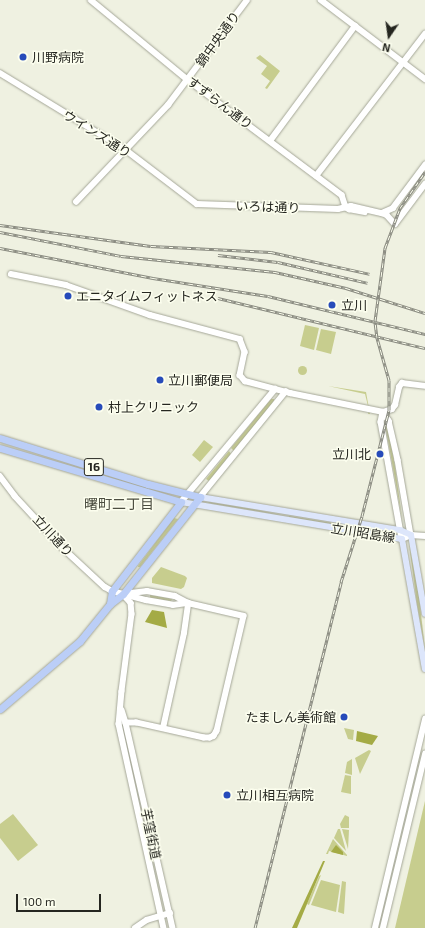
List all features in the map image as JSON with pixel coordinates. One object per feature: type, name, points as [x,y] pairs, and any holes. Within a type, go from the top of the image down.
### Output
[{"type":"main road","name":"16","points":[[0,438],[200,497]]},
{"type":"main road","name":"16","points":[[0,448],[181,502]]},
{"type":"main road","points":[[0,709],[80,641],[110,604],[123,594],[200,497]]},
{"type":"main road","name":"立川昭島線","points":[[200,497],[400,530],[411,535],[425,614]]},
{"type":"main road","points":[[110,604],[112,591],[181,502]]},
{"type":"main road","name":"立川昭島線","points":[[181,502],[402,539],[425,669]]},
{"type":"street","name":"すずらん通り","points":[[91,0],[188,80],[342,195],[346,207]]},
{"type":"street","name":"錦中央通り","points":[[76,202],[168,106],[247,0]]},
{"type":"street","points":[[321,0],[425,79]]},
{"type":"street","points":[[270,141],[356,26]]},
{"type":"street","points":[[316,176],[425,34]]},
{"type":"street","name":"ウインズ通り","points":[[0,73],[126,150],[191,200]]},
{"type":"street","points":[[382,213],[393,208],[425,166]]},
{"type":"street","points":[[394,224],[425,184]]},
{"type":"street","name":"いろは通り","points":[[191,200],[202,205],[338,209],[346,207]]},
{"type":"street","points":[[346,207],[357,207],[382,213],[391,218],[394,224]]},
{"type":"street","points":[[346,207],[378,216],[394,224]]},
{"type":"street","points":[[11,274],[66,285],[150,315],[240,339],[245,352],[240,371],[241,378],[245,381],[286,392],[383,412],[392,409],[395,406],[399,387],[402,383],[425,386]]},
{"type":"street","points":[[181,502],[275,389]]},
{"type":"street","points":[[200,497],[286,392]]},
{"type":"street","points":[[383,412],[381,422],[402,539],[411,535],[425,536]]},
{"type":"street","points":[[383,412],[389,421],[391,429],[411,535]]},
{"type":"street","name":"立川通り","points":[[0,476],[15,496],[63,548],[112,591]]},
{"type":"street","points":[[112,591],[173,604],[188,603]]},
{"type":"street","points":[[123,594],[148,591],[175,596],[188,603],[244,616],[216,734],[210,738],[204,738],[138,723],[126,723]]},
{"type":"street","points":[[121,709],[121,696],[132,614],[131,603],[123,594]]},
{"type":"street","points":[[162,728],[184,633],[188,603]]},
{"type":"street","name":"芋窪街道","points":[[121,709],[126,723],[173,928]]},
{"type":"street","name":"芋窪街道","points":[[121,709],[119,724],[164,928]]},
{"type":"street","points":[[375,928],[425,719]]},
{"type":"street","points":[[384,928],[425,754]]},
{"type":"street","points":[[135,928],[147,920],[170,913]]},
{"type":"shaded area","points":[[260,55],[280,71],[267,89],[265,88],[270,81],[261,74],[267,66],[256,58]]},
{"type":"shaded area","points":[[305,325],[319,328],[314,350],[300,346]]},
{"type":"shaded area","points":[[321,329],[336,332],[331,354],[316,350]]},
{"type":"shaded area","points":[[300,366],[304,366],[306,370],[304,374],[300,374],[298,372],[298,368]]},
{"type":"shaded area","points":[[328,386],[366,392],[370,414],[368,414],[369,410],[365,394]]},
{"type":"shaded area","points":[[271,399],[274,399],[274,401],[234,451],[231,448]]},
{"type":"shaded area","points":[[387,423],[395,466],[402,518],[385,424]]},
{"type":"shaded area","points":[[204,440],[213,447],[200,462],[192,455]]},
{"type":"shaded area","points":[[229,451],[231,454],[209,481],[206,479]]},
{"type":"shaded area","points":[[208,502],[257,510],[286,516],[209,503]]},
{"type":"shaded area","points":[[289,517],[388,532],[388,533]]},
{"type":"shaded area","points":[[174,518],[178,519],[140,567],[138,567],[138,566]]},
{"type":"shaded area","points":[[409,544],[419,597],[425,649],[417,604]]},
{"type":"shaded area","points":[[161,567],[185,576],[187,578],[184,587],[181,589],[152,583],[152,578]]},
{"type":"shaded area","points":[[150,595],[172,599],[171,601],[150,598]]},
{"type":"shaded area","points":[[152,610],[164,612],[167,628],[145,622]]},
{"type":"shaded area","points":[[344,728],[354,730],[353,740],[348,739]]},
{"type":"shaded area","points":[[357,731],[378,736],[372,745],[356,741]]},
{"type":"shaded area","points":[[369,750],[371,751],[360,774],[355,758]]},
{"type":"shaded area","points":[[352,759],[352,775],[345,773],[347,762]]},
{"type":"shaded area","points":[[345,775],[351,776],[351,794],[341,792]]},
{"type":"shaded area","points":[[425,801],[425,928],[395,928]]},
{"type":"shaded area","points":[[13,814],[38,845],[18,861],[0,838],[0,824]]},
{"type":"shaded area","points":[[345,815],[349,817],[349,828],[341,828],[340,824]]},
{"type":"shaded area","points":[[338,829],[340,829],[346,851],[334,838]]},
{"type":"shaded area","points":[[342,829],[349,830],[348,849]]},
{"type":"shaded area","points":[[333,839],[347,856],[329,851],[328,854],[326,854]]},
{"type":"shaded area","points":[[336,845],[343,852],[343,855],[331,852]]},
{"type":"shaded area","points":[[323,861],[325,861],[297,928],[292,928]]},
{"type":"shaded area","points":[[321,875],[309,905],[307,904],[319,876]]},
{"type":"shaded area","points":[[321,880],[340,885],[336,912],[311,905]]},
{"type":"shaded area","points":[[342,881],[346,882],[344,914],[338,912]]},
{"type":"railway","points":[[255,928],[341,582],[362,516],[389,410],[389,380],[377,338],[375,321],[385,248],[400,208],[425,172]]},
{"type":"railway","points":[[0,225],[151,246],[271,252],[370,274]]},
{"type":"railway","points":[[0,232],[121,256],[275,272],[346,288],[425,313]]},
{"type":"railway","points":[[0,248],[153,278],[268,296],[425,334]]},
{"type":"railway","points":[[218,255],[278,262],[368,283]]},
{"type":"railway","points":[[218,298],[425,348]]},
{"type":"place","name":"川野病院","points":[[23,57]]},
{"type":"place","name":"エニタイムフィットネス","points":[[68,296]]},
{"type":"place","name":"立川","points":[[332,305]]},
{"type":"place","name":"立川郵便局","points":[[160,380]]},
{"type":"place","name":"村上クリニック","points":[[99,407]]},
{"type":"place","name":"立川北","points":[[380,454]]},
{"type":"place","name":"たましん美術館","points":[[344,717]]},
{"type":"place","name":"立川相互病院","points":[[227,795]]},
{"type":"district","name":"曙町二丁目","points":[[119,504]]}]
